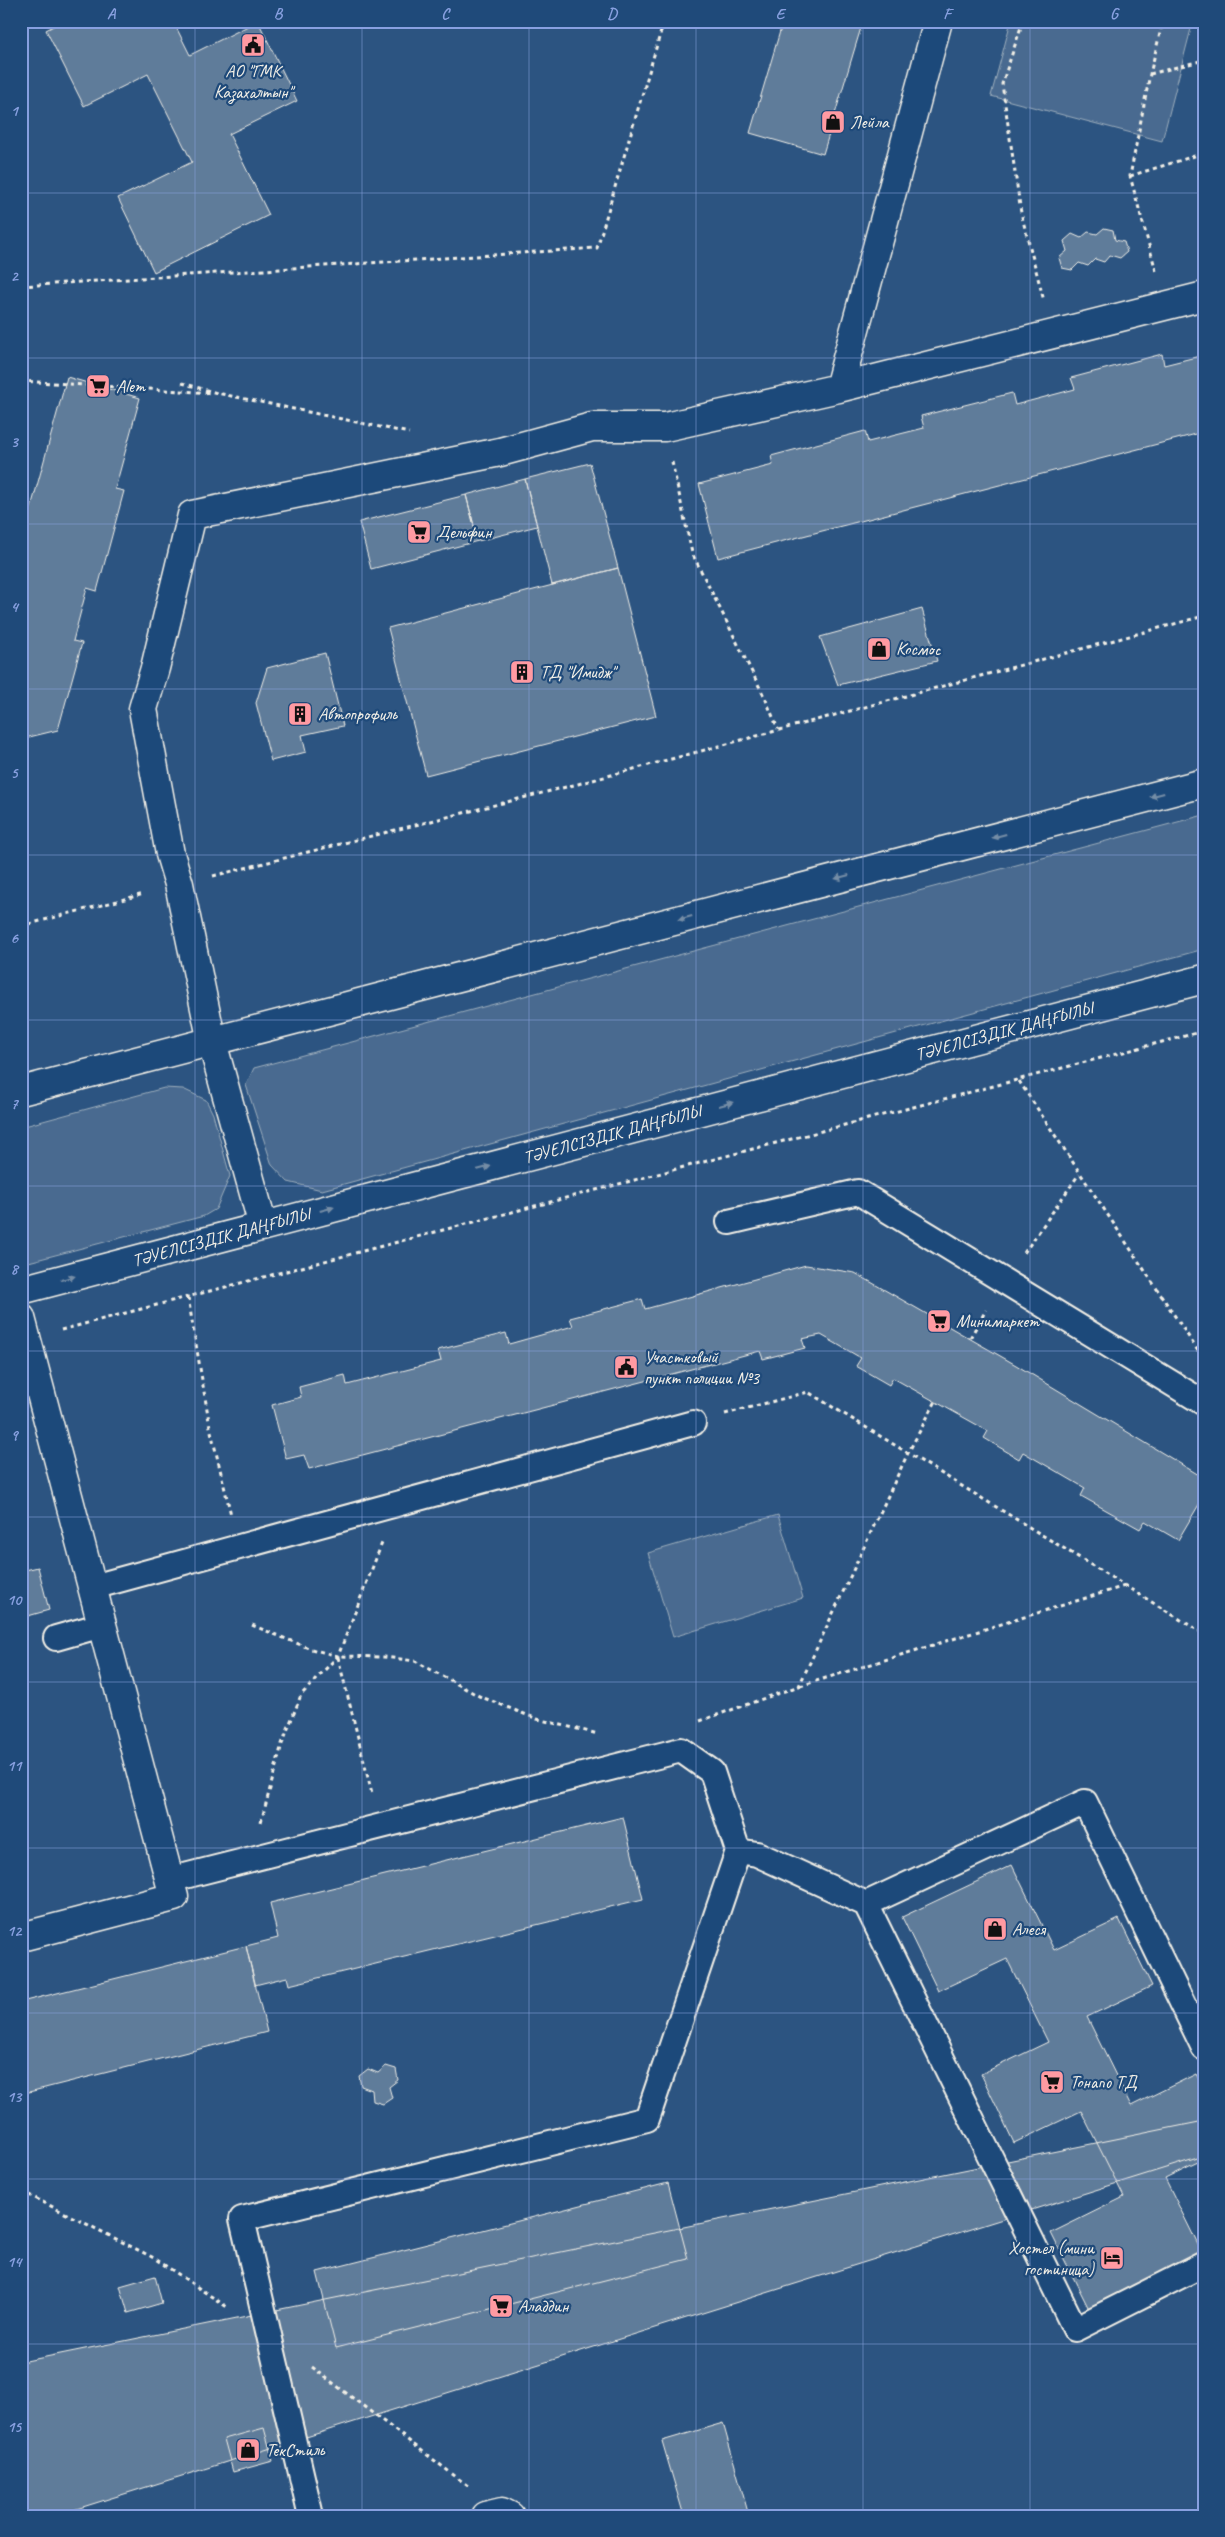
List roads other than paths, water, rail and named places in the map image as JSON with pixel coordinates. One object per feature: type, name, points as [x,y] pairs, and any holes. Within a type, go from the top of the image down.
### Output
[{"type":"street","points":[[839,388],[938,21]]},
{"type":"street","points":[[263,1226],[212,1042],[179,884],[170,854],[143,709],[155,668],[192,515],[500,452],[592,427],[664,427],[839,388],[1053,336],[1204,296]]},
{"type":"street","points":[[21,1090],[212,1042],[1204,783]]},
{"type":"street","name":"ТӘУЕЛСІЗДІК ДАҢҒЫЛЫ","points":[[21,1290],[1204,979]]},
{"type":"street","points":[[21,1937],[174,1897],[24,1328]]},
{"type":"lane","points":[[729,1222],[858,1192],[1204,1403]]},
{"type":"lane","points":[[93,1587],[693,1423]]},
{"type":"lane","points":[[56,1638],[102,1625]]},
{"type":"lane","points":[[169,1880],[681,1750],[712,1772],[738,1851],[647,2119],[242,2219],[267,2334],[311,2516]]},
{"type":"lane","points":[[866,1904],[1085,1802],[1204,2048]]},
{"type":"lane","points":[[738,1851],[758,1854],[866,1904],[1075,2329],[1204,2264]]},
{"type":"place","name":"АО \"ГМК Казахалтын\"","points":[[253,45]]},
{"type":"place","name":"Лейла","points":[[833,122]]},
{"type":"place","name":"Alem","points":[[98,386]]},
{"type":"place","name":"Дельфин","points":[[419,532]]},
{"type":"place","name":"Космос","points":[[879,649]]},
{"type":"place","name":"ТД \"Имидж\"","points":[[522,672]]},
{"type":"place","name":"Автопрофиль","points":[[300,714]]},
{"type":"place","name":"Минимаркет","points":[[939,1321]]},
{"type":"place","name":"Участковый пункт полиции №3","points":[[626,1367]]},
{"type":"place","name":"Алеся","points":[[995,1929]]},
{"type":"place","name":"Тонапо ТД","points":[[1052,2082]]},
{"type":"place","name":"Хостел (мини гостиница)","points":[[1112,2258]]},
{"type":"place","name":"Аладдин","points":[[501,2306]]},
{"type":"place","name":"ТекСтиль","points":[[248,2450]]}]
